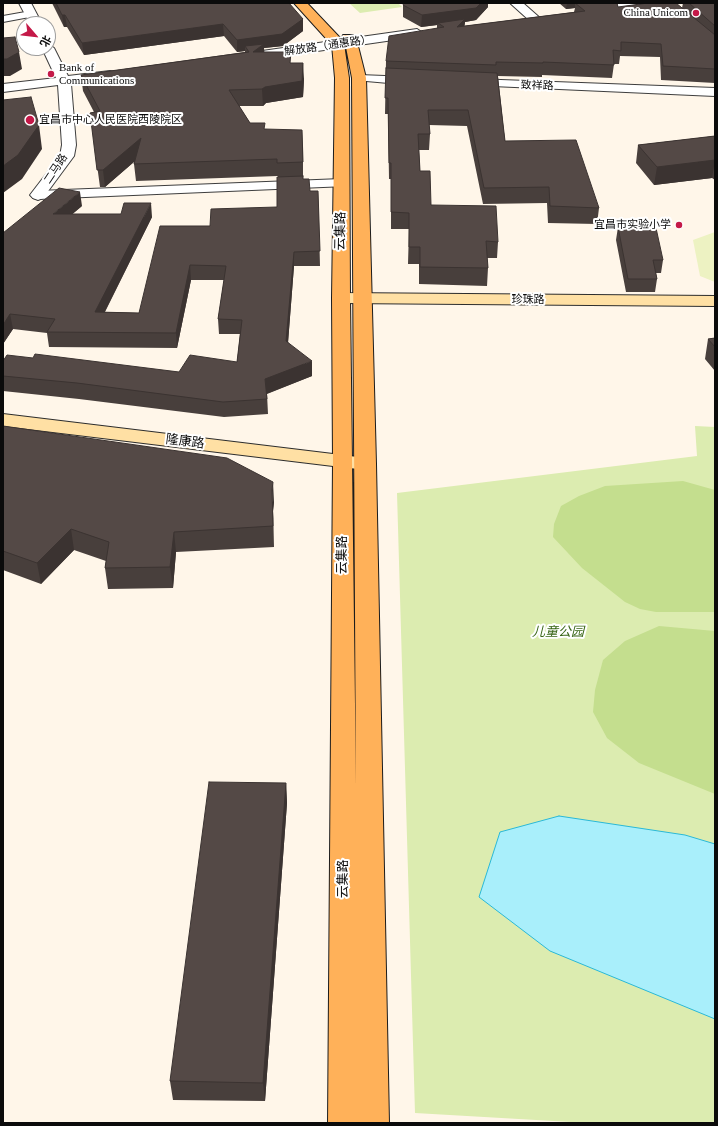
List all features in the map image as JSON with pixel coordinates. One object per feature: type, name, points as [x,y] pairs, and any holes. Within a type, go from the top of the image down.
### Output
[{"type":"main road","points":[[300,3],[345,43]]},
{"type":"main road","name":"云集路","points":[[316,3],[336,23],[359,78],[366,458],[373,1123]]},
{"type":"main road","name":"云集路","points":[[344,1123],[343,455],[341,304],[342,78],[345,43]]},
{"type":"main road","name":"珍珠路","points":[[341,304],[715,301]]},
{"type":"main road","name":"珍珠路","points":[[363,303],[715,311]]},
{"type":"main road","name":"隆康路","points":[[3,408],[366,458]]},
{"type":"main road","name":"隆康路","points":[[3,420],[343,455]]},
{"type":"street","points":[[25,3],[32,16]]},
{"type":"street","points":[[516,3],[537,18]]},
{"type":"street","points":[[524,3],[520,6],[537,18]]},
{"type":"street","points":[[594,10],[638,3]]},
{"type":"street","points":[[518,20],[537,18]]},
{"type":"street","points":[[3,19],[16,19]]},
{"type":"street","name":"解放路（通惠路）","points":[[243,57],[432,32]]},
{"type":"street","name":"二马路","points":[[38,195],[67,156],[69,146],[64,81],[52,56]]},
{"type":"street","points":[[3,88],[125,73]]},
{"type":"street","points":[[359,78],[424,81]]},
{"type":"street","name":"致祥路","points":[[463,83],[715,92]]},
{"type":"street","points":[[38,195],[342,184]]},
{"type":"green space","points":[[349,3],[398,3],[402,7],[360,13]]},
{"type":"green space","points":[[715,232],[715,282],[700,276],[693,240]]},
{"type":"green space","name":"儿童公园","points":[[695,426],[715,427],[715,1123],[588,1123],[415,1113],[397,493],[697,456]]},
{"type":"green space","points":[[683,481],[715,490],[715,612],[656,612],[640,609],[625,602],[582,568],[553,537],[554,524],[561,506],[579,496],[605,486]]},
{"type":"green space","points":[[659,626],[715,631],[715,794],[639,763],[607,738],[593,712],[595,690],[603,660],[625,641]]},
{"type":"water","points":[[559,816],[685,835],[715,844],[715,1019],[550,951],[479,897],[500,832]]},
{"type":"building","points":[[56,3],[289,3],[303,19],[282,34],[237,40],[223,24],[82,43],[65,15],[62,15]]},
{"type":"building","points":[[404,3],[481,3],[476,8],[422,15],[403,5]]},
{"type":"building","points":[[575,3],[617,3],[618,7],[648,3],[676,3],[715,35],[715,69],[663,66],[661,44],[621,42],[621,51],[613,50],[614,65],[496,62],[496,65],[386,61],[389,36],[444,27],[438,23],[465,19],[457,27],[585,11]]},
{"type":"building","points":[[689,3],[715,3],[715,26]]},
{"type":"building","points":[[15,37],[16,41],[16,54],[7,59],[3,59],[3,38]]},
{"type":"building","points":[[264,44],[253,52],[291,52],[290,63],[303,63],[302,81],[265,87],[262,89],[229,90],[250,123],[265,123],[264,129],[302,130],[303,162],[277,163],[277,159],[134,164],[141,138],[103,170],[97,170],[90,113],[100,111],[81,75],[249,52],[245,46]]},
{"type":"building","points":[[386,68],[497,73],[505,141],[576,140],[599,208],[550,206],[549,187],[484,188],[468,110],[428,110],[430,134],[418,134],[420,171],[430,171],[431,205],[496,206],[498,242],[486,241],[488,268],[420,267],[420,247],[409,247],[409,213],[391,212],[391,163],[389,163],[388,98],[385,98]]},
{"type":"building","points":[[31,97],[39,125],[18,155],[3,166],[3,100]]},
{"type":"building","points":[[715,136],[715,160],[657,167],[638,145]]},
{"type":"building","points":[[303,176],[303,179],[309,179],[310,191],[318,191],[320,251],[294,252],[286,341],[312,361],[265,379],[267,399],[223,402],[77,383],[3,376],[3,361],[7,355],[33,358],[35,354],[179,372],[190,355],[237,362],[242,320],[218,319],[226,266],[190,265],[176,333],[47,332],[55,319],[10,314],[3,325],[3,233],[59,188],[80,192],[53,214],[121,214],[124,203],[151,203],[95,312],[139,313],[160,226],[210,226],[211,209],[277,207],[277,177]]},
{"type":"building","points":[[618,227],[656,228],[663,260],[653,260],[657,279],[628,279]]},
{"type":"building","points":[[715,338],[715,347],[708,339]]},
{"type":"building","points":[[3,426],[227,458],[273,482],[273,526],[174,532],[170,567],[105,568],[109,542],[71,529],[37,563],[3,551]]},
{"type":"building","points":[[209,782],[286,783],[263,1083],[170,1081]]},
{"type":"place","name":"China Unicom","points":[[696,13]]},
{"type":"place","name":"Bank of Communications","points":[[51,74]]},
{"type":"place","name":"宜昌市中心人民医院西陵院区","points":[[30,120]]},
{"type":"place","name":"宜昌市实验小学","points":[[679,225]]}]
